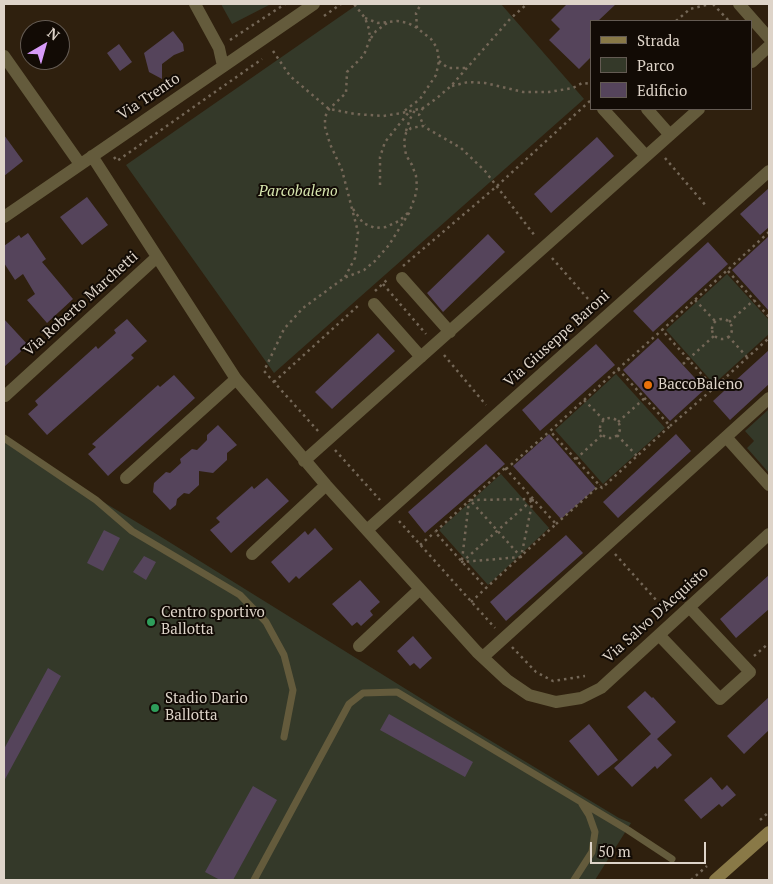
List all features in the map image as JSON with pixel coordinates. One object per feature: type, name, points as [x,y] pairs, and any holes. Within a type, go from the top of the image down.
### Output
[{"type":"street","points":[[195,4],[218,48],[223,66]]},
{"type":"street","name":"Via Trento","points":[[4,217],[314,4]]},
{"type":"street","points":[[739,4],[769,38]]},
{"type":"street","points":[[753,61],[769,46]]},
{"type":"street","points":[[4,56],[80,164]]},
{"type":"street","points":[[603,110],[651,152]]},
{"type":"street","points":[[648,110],[670,135]]},
{"type":"street","points":[[304,461],[698,110]]},
{"type":"street","name":"Via Roberto Marchetti","points":[[92,156],[236,379],[304,461],[483,657],[507,680],[529,694],[556,702]]},
{"type":"street","name":"Via Giuseppe Baroni","points":[[366,530],[769,171]]},
{"type":"street","name":"Via Roberto Marchetti","points":[[6,396],[157,257]]},
{"type":"street","points":[[396,276],[450,332]]},
{"type":"street","points":[[371,300],[421,357]]},
{"type":"street","points":[[126,478],[236,379]]},
{"type":"street","points":[[483,657],[769,398]]},
{"type":"street","points":[[726,437],[769,485]]},
{"type":"street","points":[[252,554],[326,485]]},
{"type":"street","name":"Via Salvo D'Acquisto","points":[[556,702],[581,698],[601,688],[769,534]]},
{"type":"street","points":[[359,646],[420,589]]},
{"type":"street","points":[[659,635],[720,700],[750,672],[689,607]]},
{"type":"street","points":[[716,880],[769,832]]},
{"type":"lane","points":[[4,438],[96,500],[132,531],[240,595],[266,622],[284,655],[293,690],[284,737]]},
{"type":"lane","points":[[254,880],[349,704],[363,693],[397,692],[672,859]]},
{"type":"lane","points":[[574,880],[592,852],[595,832],[589,815],[581,803]]},
{"type":"path","points":[[218,48],[285,4]]},
{"type":"path","points":[[354,4],[370,29],[370,39]]},
{"type":"path","points":[[417,28],[416,13],[422,4]]},
{"type":"path","points":[[434,132],[422,122],[419,115],[423,108],[451,86],[510,19],[526,4]]},
{"type":"path","points":[[677,20],[690,9],[711,4],[728,20]]},
{"type":"path","points":[[364,18],[378,23],[408,23],[431,39],[437,48],[439,61],[436,75],[420,98],[402,113]]},
{"type":"path","points":[[344,278],[355,258],[358,232],[342,170],[330,144],[325,127],[325,117],[329,109],[346,92],[347,72],[364,55],[370,39],[389,22]]},
{"type":"path","points":[[273,51],[290,76],[329,109],[355,114],[383,116],[423,108]]},
{"type":"path","points":[[439,61],[448,68],[467,68]]},
{"type":"path","points":[[451,86],[468,82],[485,82],[523,92],[550,92],[573,88],[582,84],[590,84]]},
{"type":"path","points":[[371,300],[590,101]]},
{"type":"path","points":[[406,133],[415,110]]},
{"type":"path","points":[[380,185],[380,157],[385,142],[410,111]]},
{"type":"path","points":[[651,152],[716,218]]},
{"type":"path","points":[[350,206],[363,223],[375,228],[386,227],[400,220],[410,210]]},
{"type":"path","points":[[420,545],[505,468],[550,431],[769,232]]},
{"type":"path","points":[[728,271],[769,317]]},
{"type":"path","points":[[695,300],[716,322]]},
{"type":"path","points":[[729,322],[754,300]]},
{"type":"path","points":[[274,382],[361,304]]},
{"type":"path","points":[[723,319],[729,322],[731,328],[728,336],[720,338],[715,335],[712,329],[716,322],[723,319]]},
{"type":"path","points":[[662,330],[714,388]]},
{"type":"path","points":[[683,364],[715,335]]},
{"type":"path","points":[[728,336],[747,358]]},
{"type":"path","points":[[550,431],[602,488],[769,338]]},
{"type":"path","points":[[618,369],[646,397],[670,426]]},
{"type":"path","points":[[618,422],[646,397]]},
{"type":"path","points":[[584,400],[604,420]]},
{"type":"path","points":[[611,418],[618,422],[620,430],[617,435],[612,438],[603,434],[600,428],[604,420],[611,418]]},
{"type":"path","points":[[576,459],[603,434]]},
{"type":"path","points":[[617,435],[637,456]]},
{"type":"path","points":[[506,469],[556,524]]},
{"type":"path","points":[[471,602],[600,485]]},
{"type":"path","points":[[470,500],[533,499]]},
{"type":"path","points":[[462,562],[533,499]]},
{"type":"path","points":[[521,557],[533,499]]},
{"type":"path","points":[[470,500],[521,557]]},
{"type":"path","points":[[462,562],[470,500]]},
{"type":"path","points":[[435,532],[486,588]]},
{"type":"path","points":[[612,540],[612,550],[675,620]]},
{"type":"path","points":[[462,562],[521,557]]},
{"type":"path","points":[[743,665],[769,643]]},
{"type":"green space","points":[[221,4],[271,4],[232,24]]},
{"type":"green space","name":"Parcobaleno","points":[[358,4],[501,4],[584,99],[274,373],[126,165]]},
{"type":"green space","points":[[727,274],[769,320],[769,334],[714,384],[666,330]]},
{"type":"green space","points":[[616,374],[665,428],[603,484],[555,430]]},
{"type":"green space","points":[[769,409],[769,473],[747,448],[754,441],[745,431]]},
{"type":"green space","name":"Centro sportivo Ballotta","points":[[4,442],[438,709],[619,818],[631,823],[595,880],[4,880]]},
{"type":"green space","points":[[501,474],[549,528],[488,585],[439,530]]},
{"type":"building","points":[[567,4],[616,4],[599,20],[590,20],[590,58],[579,69],[549,40],[560,29],[551,20]]},
{"type":"building","points":[[173,31],[183,44],[184,51],[174,55],[162,64],[162,79],[149,72],[144,53]]},
{"type":"building","points":[[119,44],[132,62],[120,71],[107,53]]},
{"type":"building","points":[[4,135],[23,161],[4,176]]},
{"type":"building","points":[[597,137],[614,156],[551,213],[534,194]]},
{"type":"building","points":[[769,188],[769,227],[760,235],[740,214]]},
{"type":"building","points":[[87,197],[108,225],[82,245],[60,217]]},
{"type":"building","points":[[28,233],[46,259],[42,262],[73,299],[47,323],[27,300],[35,294],[23,274],[15,280],[4,263],[4,246],[19,235],[21,238]]},
{"type":"building","points":[[488,234],[505,252],[443,312],[427,293]]},
{"type":"building","points":[[769,236],[769,311],[732,270]]},
{"type":"building","points":[[708,242],[728,264],[653,332],[633,311]]},
{"type":"building","points":[[4,319],[28,345],[4,367]]},
{"type":"building","points":[[127,319],[147,341],[131,355],[134,358],[47,435],[28,414],[38,405],[35,401],[96,346],[98,349],[116,333],[114,330]]},
{"type":"building","points":[[378,333],[395,351],[332,409],[315,392]]},
{"type":"building","points":[[658,338],[705,389],[670,421],[623,370]]},
{"type":"building","points":[[596,344],[615,365],[540,431],[522,410]]},
{"type":"building","points":[[769,350],[769,384],[730,420],[713,401]]},
{"type":"building","points":[[174,375],[195,398],[108,476],[88,454],[96,447],[92,444],[158,385],[160,387]]},
{"type":"building","points":[[218,425],[237,445],[227,453],[227,460],[213,473],[199,471],[199,485],[189,494],[184,493],[177,499],[176,505],[170,510],[153,492],[154,483],[166,472],[170,473],[181,463],[180,459],[192,449],[197,450],[207,440],[207,435]]},
{"type":"building","points":[[549,434],[596,488],[561,519],[513,466]]},
{"type":"building","points":[[676,434],[691,451],[618,518],[603,502]]},
{"type":"building","points":[[486,444],[505,464],[425,533],[408,512]]},
{"type":"building","points":[[267,478],[289,501],[231,553],[210,530],[220,522],[216,518],[252,486],[254,489]]},
{"type":"building","points":[[315,528],[333,549],[299,579],[296,576],[289,583],[271,562],[305,531],[308,535]]},
{"type":"building","points":[[104,530],[120,538],[103,571],[87,563]]},
{"type":"building","points":[[566,535],[583,553],[506,621],[490,602]]},
{"type":"building","points":[[144,556],[156,562],[146,580],[133,572]]},
{"type":"building","points":[[769,575],[769,609],[736,638],[720,619]]},
{"type":"building","points":[[360,580],[380,602],[370,611],[373,615],[361,626],[357,622],[352,626],[332,604]]},
{"type":"building","points":[[413,636],[432,658],[420,669],[414,663],[410,666],[397,651]]},
{"type":"building","points":[[48,668],[61,676],[4,781],[4,749]]},
{"type":"building","points":[[645,691],[676,722],[657,739],[672,755],[657,769],[655,766],[632,787],[614,768],[651,734],[627,707]]},
{"type":"building","points":[[769,697],[769,730],[744,754],[727,736]]},
{"type":"building","points":[[389,714],[473,762],[465,777],[380,730]]},
{"type":"building","points":[[589,724],[618,760],[598,776],[569,741]]},
{"type":"building","points":[[711,777],[722,790],[727,785],[736,795],[722,807],[719,804],[701,819],[684,800]]},
{"type":"building","points":[[253,786],[277,800],[233,880],[220,880],[205,872]]},
{"type":"place","name":"BaccoBaleno","points":[[648,385]]},
{"type":"place","name":"Centro sportivo Ballotta","points":[[151,622]]},
{"type":"place","name":"Stadio Dario Ballotta","points":[[155,708]]}]
